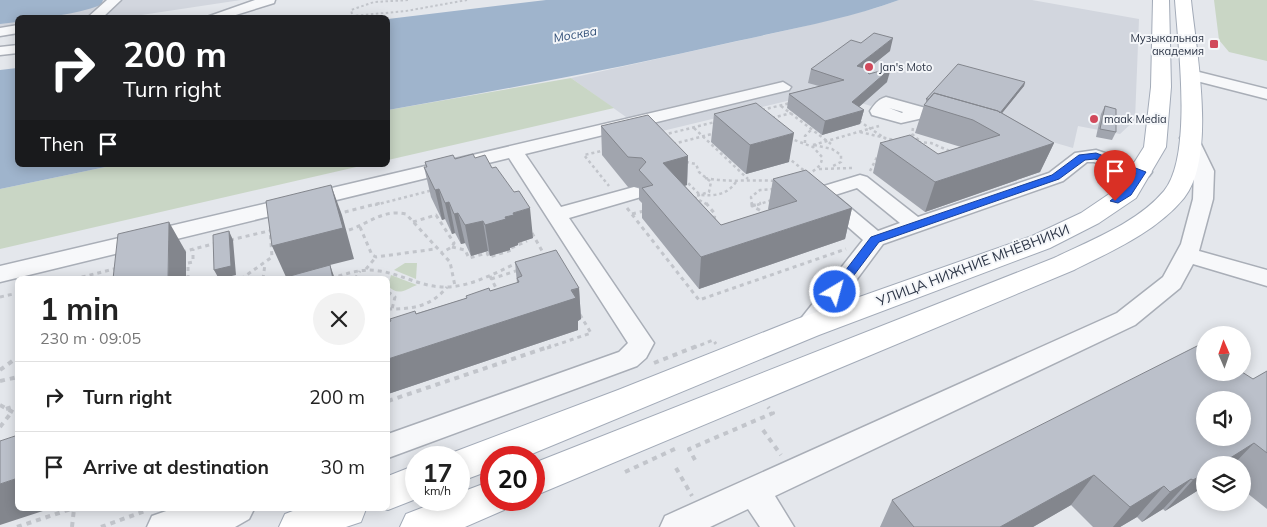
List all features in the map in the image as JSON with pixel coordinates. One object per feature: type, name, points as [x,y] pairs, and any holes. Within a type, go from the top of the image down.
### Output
[{"type":"main road","name":"УЛИЦА НИЖНИЕ МНЁВНИКИ","points":[[470,462],[630,400],[808,327],[1041,242],[1090,218],[1127,193],[1142,172],[1155,147],[1162,87],[1160,0]]},
{"type":"main road","points":[[545,476],[1064,264],[1118,237],[1159,208],[1176,192],[1183,179],[1189,138],[1191,75],[1183,0]]},
{"type":"main road","points":[[390,492],[405,486]]},
{"type":"main road","points":[[420,527],[480,502]]},
{"type":"main road","points":[[299,527],[342,511]]},
{"type":"street","points":[[97,15],[115,0]]},
{"type":"street","points":[[222,15],[269,0]]},
{"type":"street","points":[[237,11],[257,9]]},
{"type":"street","points":[[0,32],[15,30]]},
{"type":"street","points":[[0,51],[15,48]]},
{"type":"street","points":[[1191,75],[1267,94]]},
{"type":"street","points":[[0,274],[225,231],[514,152],[783,87]]},
{"type":"street","points":[[920,118],[967,126]]},
{"type":"street","points":[[676,527],[1126,319],[1172,282],[1192,244],[1203,199],[1204,170],[1189,138]]},
{"type":"street","points":[[390,445],[628,359],[641,343],[514,152]]},
{"type":"street","points":[[808,327],[875,239],[1053,178],[1057,165],[1082,157],[1088,156],[1142,172]]},
{"type":"street","points":[[875,239],[821,193],[860,181],[915,225]]},
{"type":"street","points":[[556,215],[626,196]]},
{"type":"street","points":[[539,259],[581,252]]},
{"type":"street","points":[[1186,255],[1267,278]]},
{"type":"street","points":[[753,492],[778,527]]},
{"type":"street","points":[[163,527],[204,515],[227,511]]},
{"type":"path","points":[[352,14],[351,10],[374,2],[410,0]]},
{"type":"path","points":[[347,15],[406,11],[467,0]]},
{"type":"path","points":[[757,111],[797,101]]},
{"type":"path","points":[[781,106],[831,144]]},
{"type":"path","points":[[767,119],[791,113]]},
{"type":"path","points":[[852,116],[886,139]]},
{"type":"path","points":[[920,118],[911,130],[921,142]]},
{"type":"path","points":[[662,136],[716,122],[721,126]]},
{"type":"path","points":[[812,145],[886,124]]},
{"type":"path","points":[[694,128],[748,179]]},
{"type":"path","points":[[805,142],[808,132],[812,129]]},
{"type":"path","points":[[676,132],[685,141]]},
{"type":"path","points":[[670,144],[718,132]]},
{"type":"path","points":[[860,132],[898,141]]},
{"type":"path","points":[[785,150],[786,156],[807,175],[841,162],[841,155],[832,149],[786,139]]},
{"type":"path","points":[[805,142],[819,152],[822,157],[822,164],[819,169]]},
{"type":"path","points":[[913,142],[942,147],[958,156]]},
{"type":"path","points":[[611,148],[584,155],[626,196],[632,214],[700,300],[875,239]]},
{"type":"path","points":[[878,166],[871,169],[874,160],[883,151]]},
{"type":"path","points":[[683,162],[696,164],[699,172],[710,182],[711,187],[709,192],[684,199]]},
{"type":"path","points":[[830,167],[856,169]]},
{"type":"path","points":[[864,172],[869,174]]},
{"type":"path","points":[[682,176],[700,195]]},
{"type":"path","points":[[705,178],[722,182],[736,182],[748,179],[781,181]]},
{"type":"path","points":[[759,180],[762,186],[760,190]]},
{"type":"path","points":[[700,195],[726,193],[736,182]]},
{"type":"path","points":[[335,214],[438,188]]},
{"type":"path","points":[[771,218],[752,206],[750,201],[754,193],[760,190],[778,188]]},
{"type":"path","points":[[693,197],[709,205],[715,214],[709,228]]},
{"type":"path","points":[[632,214],[648,210]]},
{"type":"path","points":[[349,230],[360,227],[374,216],[388,212],[406,214],[436,249],[450,262],[455,286]]},
{"type":"path","points":[[413,222],[436,215],[454,242],[452,247]]},
{"type":"path","points":[[360,227],[372,255],[376,257]]},
{"type":"path","points":[[175,254],[193,249],[225,231],[279,228]]},
{"type":"path","points":[[246,276],[272,257],[270,230]]},
{"type":"path","points":[[531,232],[539,259]]},
{"type":"path","points":[[441,253],[452,247],[465,250],[469,258],[487,253],[489,257],[512,250],[511,248],[520,246],[519,243],[528,241]]},
{"type":"path","points":[[188,276],[188,263],[193,262],[193,249]]},
{"type":"path","points":[[366,269],[376,257],[436,249]]},
{"type":"path","points":[[341,276],[366,269],[382,270],[418,282],[447,287],[491,278],[539,259]]},
{"type":"path","points":[[491,278],[539,259]]},
{"type":"path","points":[[263,276],[265,263]]},
{"type":"path","points":[[86,276],[120,267]]},
{"type":"path","points":[[357,276],[360,270]]},
{"type":"path","points":[[491,278],[500,297]]},
{"type":"path","points":[[390,293],[395,297],[390,309],[408,310],[433,302],[447,287]]},
{"type":"path","points":[[0,297],[15,294]]},
{"type":"path","points":[[390,400],[591,333],[577,309]]},
{"type":"path","points":[[0,370],[15,359]]},
{"type":"path","points":[[0,381],[15,378]]},
{"type":"path","points":[[0,405],[15,414]]},
{"type":"path","points":[[6,409],[15,406]]},
{"type":"path","points":[[695,460],[688,449],[773,413],[768,406],[759,410]]},
{"type":"path","points":[[0,427],[11,413]]},
{"type":"path","points":[[763,430],[785,460]]},
{"type":"path","points":[[625,472],[679,447]]},
{"type":"path","points":[[676,468],[695,500]]},
{"type":"path","points":[[18,527],[66,511]]},
{"type":"path","points":[[72,511],[72,527]]},
{"type":"path","points":[[101,527],[147,511]]},
{"type":"shaded area","points":[[0,0],[241,0],[141,15],[15,15],[15,35],[0,37]]},
{"type":"shaded area","points":[[899,0],[1032,0],[1139,19],[1135,120],[1120,134],[1078,126],[1073,148],[1004,128],[1001,132],[880,97],[871,106],[824,92],[650,134],[571,78],[801,27],[876,8]]},
{"type":"green space","points":[[1214,0],[1267,0],[1267,61],[1229,52],[1219,40]]},
{"type":"green space","points":[[571,78],[614,108],[390,160],[390,110]]},
{"type":"green space","points":[[105,167],[356,167],[0,249],[0,189]]},
{"type":"green space","points":[[405,263],[417,263],[416,279],[394,270]]},
{"type":"green space","points":[[391,275],[417,285],[399,292],[390,288]]},
{"type":"water","points":[[0,0],[103,0],[101,5],[70,14],[15,15],[15,22],[0,24]]},
{"type":"water","name":"Москва","points":[[546,0],[899,0],[839,18],[693,51],[563,78],[390,110],[390,19]]},
{"type":"water","points":[[15,68],[15,167],[105,167],[0,189],[0,70]]},
{"type":"building","points":[[874,33],[893,38],[857,66],[871,70],[869,74],[891,68],[852,102],[864,110],[825,121],[789,94],[844,80],[811,69],[851,40],[861,43]]},
{"type":"building","points":[[958,64],[1025,82],[1000,113],[934,93],[929,99],[926,99]]},
{"type":"building","points":[[934,93],[998,111],[1054,143],[935,182],[880,143],[910,135],[938,154],[1000,135],[973,120],[924,105]]},
{"type":"building","points":[[756,103],[794,133],[750,145],[714,114]]},
{"type":"building","points":[[1105,106],[1116,109],[1116,132],[1100,129]]},
{"type":"building","points":[[648,115],[688,156],[663,163],[721,225],[797,201],[773,179],[806,170],[852,208],[701,257],[642,188],[653,185],[639,170],[646,162],[642,158],[628,157],[601,126]]},
{"type":"building","points":[[473,154],[475,158],[485,155],[492,168],[496,167],[514,192],[519,191],[530,208],[513,213],[514,215],[505,217],[506,219],[485,225],[483,221],[465,225],[458,213],[454,214],[449,202],[445,203],[439,189],[435,190],[424,167],[427,167],[425,162],[453,155],[455,159]]},
{"type":"building","points":[[331,185],[343,228],[272,246],[266,201]]},
{"type":"building","points":[[169,222],[168,276],[113,276],[118,234]]},
{"type":"building","points":[[229,231],[231,266],[214,270],[213,235]]},
{"type":"building","points":[[556,250],[579,288],[571,290],[576,298],[390,358],[390,319],[415,311],[416,314],[467,298],[466,296],[489,288],[490,291],[519,282],[517,278],[522,276],[515,262]]},
{"type":"building","points":[[330,265],[332,276],[290,276]]},
{"type":"building","points":[[1196,347],[1196,381],[1251,381],[1251,378],[1253,379],[1267,371],[1267,453],[1254,443],[1251,445],[1251,391],[1196,391],[1196,446],[1249,446],[1233,456],[1196,456],[1196,478],[1191,479],[1170,492],[1164,486],[1130,507],[1094,475],[1000,527],[914,527],[892,500]]},
{"type":"building","points":[[15,436],[15,479],[0,484],[0,441]]},
{"type":"place","name":"Музыкальная академия","points":[[1214,44]]},
{"type":"place","name":"Jan's Moto","points":[[869,67]]},
{"type":"place","name":"maak Media","points":[[1094,119]]},
{"type":"route","points":[[835,292],[875,239],[1056,177],[1082,157],[1096,156],[1142,172],[1127,193],[1115,201]]}]
